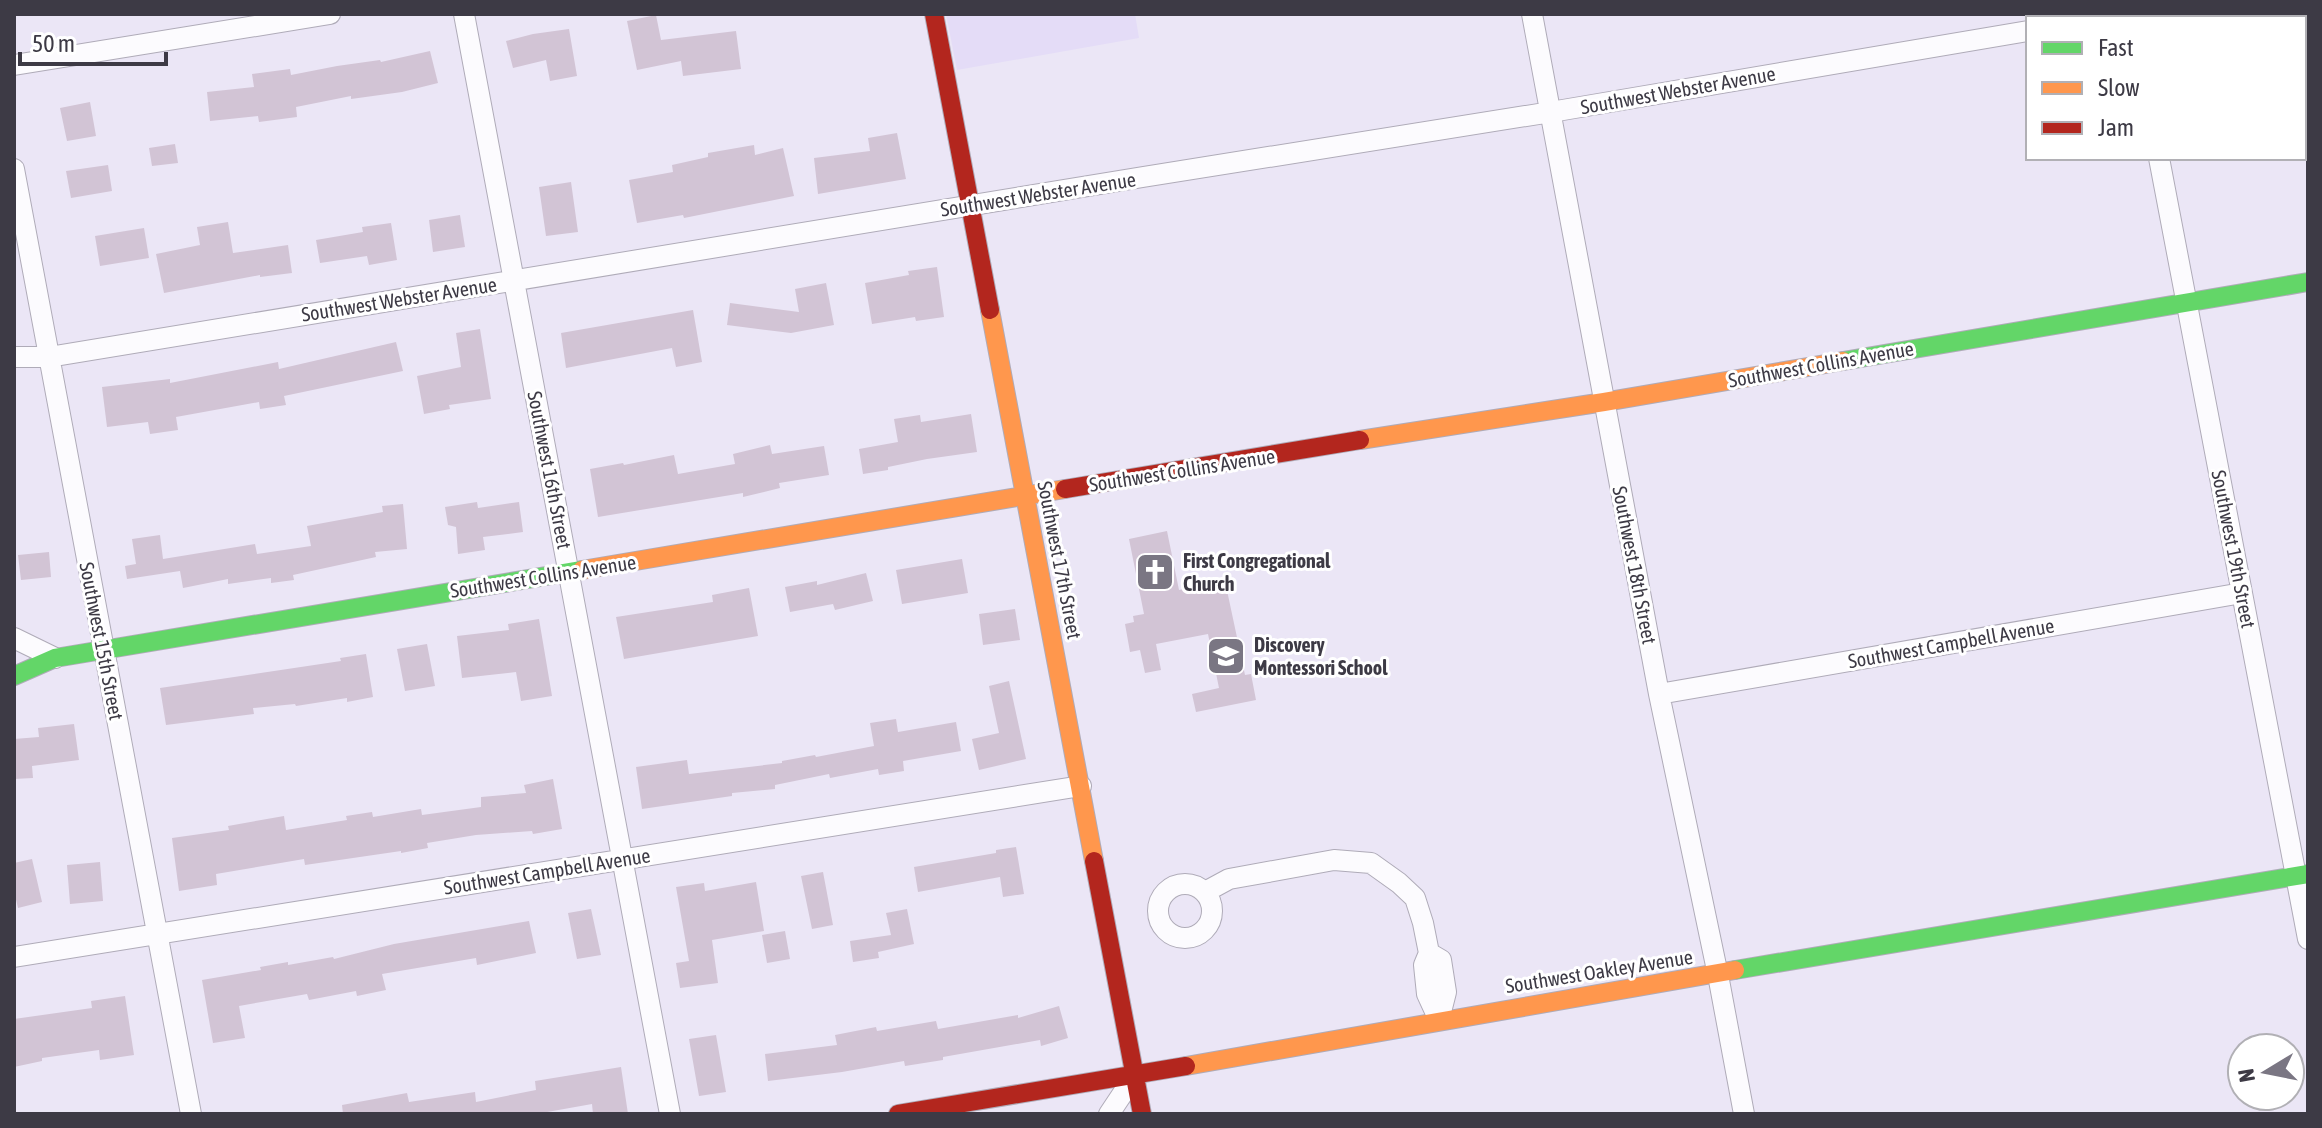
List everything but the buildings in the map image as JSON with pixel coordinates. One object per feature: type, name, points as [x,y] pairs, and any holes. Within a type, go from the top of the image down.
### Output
[{"type":"street","points":[[14,65],[330,14]]},
{"type":"street","name":"Southwest 16th Street","points":[[464,14],[670,1114]]},
{"type":"street","name":"Southwest 17th Street","points":[[934,14],[1142,1114]]},
{"type":"street","name":"Southwest 18th Street","points":[[1532,14],[1659,694],[1744,1114]]},
{"type":"street","name":"Southwest Webster Avenue","points":[[14,357],[49,357],[2026,31]]},
{"type":"street","name":"Southwest 19th Street","points":[[2159,160],[2242,593],[2302,875],[2308,939]]},
{"type":"street","name":"Southwest 15th Street","points":[[14,169],[191,1114]]},
{"type":"street","name":"Southwest Collins Avenue","points":[[14,676],[55,658],[1604,402],[2308,282]]},
{"type":"street","name":"Southwest Campbell Avenue","points":[[1659,694],[2242,593]]},
{"type":"street","points":[[14,638],[55,658]]},
{"type":"street","name":"Southwest Campbell Avenue","points":[[14,957],[1081,786]]},
{"type":"street","points":[[1205,892],[1229,879],[1334,860],[1371,863],[1415,898],[1429,953],[1441,960],[1446,992],[1439,1020]]},
{"type":"street","name":"Southwest Oakley Avenue","points":[[898,1114],[2302,875]]},
{"type":"street","points":[[1109,1114],[1135,1075]]},
{"type":"shaded area","points":[[946,14],[1135,14],[1139,38],[957,70]]},
{"type":"traffic: fast","points":[[1843,361],[2308,282]]},
{"type":"traffic: fast","points":[[14,676],[55,658],[582,570]]},
{"type":"traffic: fast","points":[[1735,970],[2308,874]]},
{"type":"traffic: slow","points":[[990,310],[1094,861]]},
{"type":"traffic: slow","points":[[1360,440],[1843,361]]},
{"type":"traffic: slow","points":[[582,570],[1065,489]]},
{"type":"traffic: slow","points":[[1186,1066],[1735,970]]},
{"type":"traffic: jam","points":[[934,14],[990,310]]},
{"type":"traffic: jam","points":[[1065,489],[1360,440]]},
{"type":"traffic: jam","points":[[1094,861],[1142,1114]]},
{"type":"traffic: jam","points":[[898,1114],[1186,1066]]},
{"type":"place","name":"First Congregational Church","points":[[1155,572]]},
{"type":"place","name":"Discovery Montessori School","points":[[1226,656]]}]
